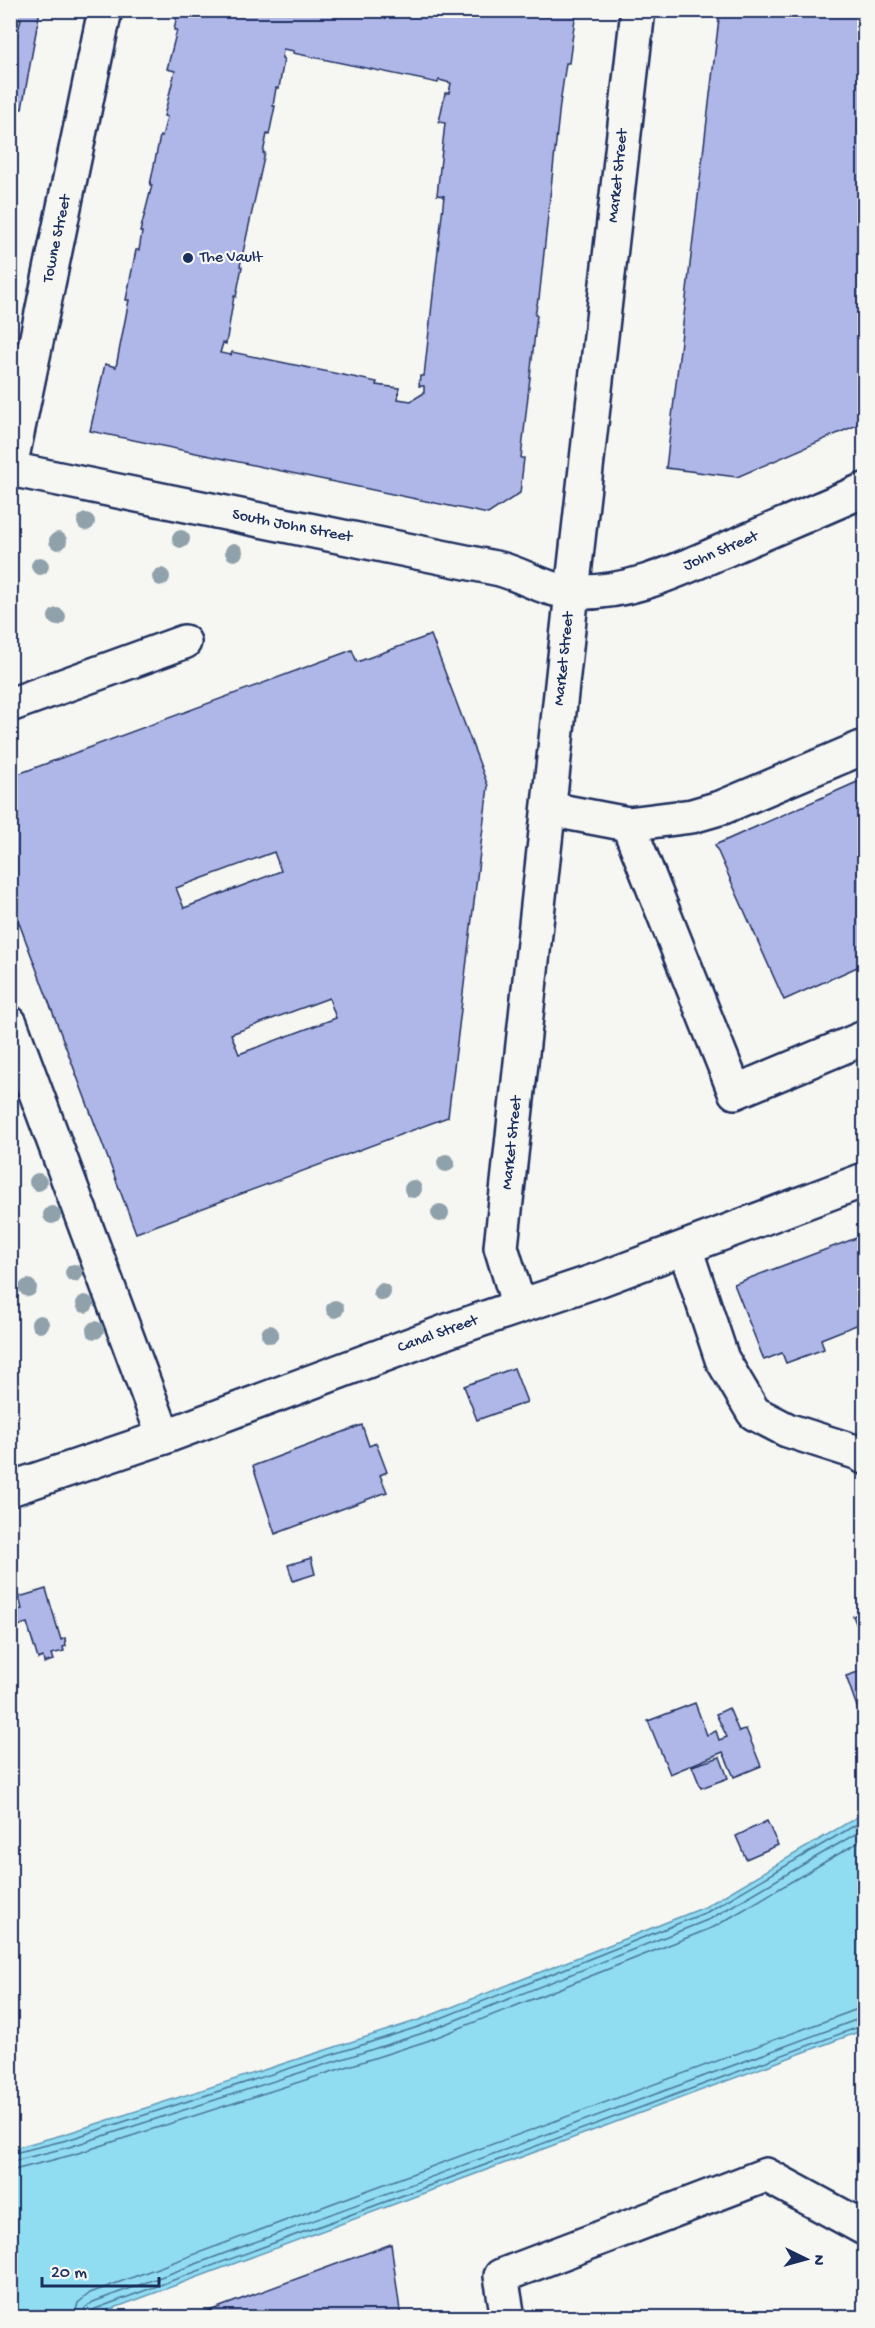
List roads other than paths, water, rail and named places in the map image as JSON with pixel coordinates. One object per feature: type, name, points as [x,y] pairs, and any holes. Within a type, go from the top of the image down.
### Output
[{"type":"street","name":"Towne Street","points":[[10,468],[105,10]]},
{"type":"street","name":"Market Street","points":[[519,1306],[501,1247],[638,10]]},
{"type":"street","name":"South John Street","points":[[10,468],[500,569],[550,589],[572,592]]},
{"type":"street","name":"John Street","points":[[572,592],[619,588],[663,577],[864,490]]},
{"type":"street","points":[[10,705],[184,642]]},
{"type":"street","points":[[549,809],[628,824],[692,816],[723,807],[864,747]]},
{"type":"street","points":[[628,824],[735,1092],[864,1038]]},
{"type":"street","points":[[10,1023],[164,1437]]},
{"type":"street","name":"Canal Street","points":[[10,1488],[164,1437],[519,1306],[685,1248],[864,1180]]},
{"type":"street","points":[[685,1248],[722,1359],[754,1413],[787,1430],[862,1454],[864,1457]]},
{"type":"street","points":[[508,2318],[501,2276],[766,2175],[864,2228]]},
{"type":"water","points":[[864,1813],[864,2030],[90,2317],[11,2317],[11,2149],[65,2134],[419,2020],[705,1907]]},
{"type":"place","name":"The Vault","points":[[188,258]]}]
